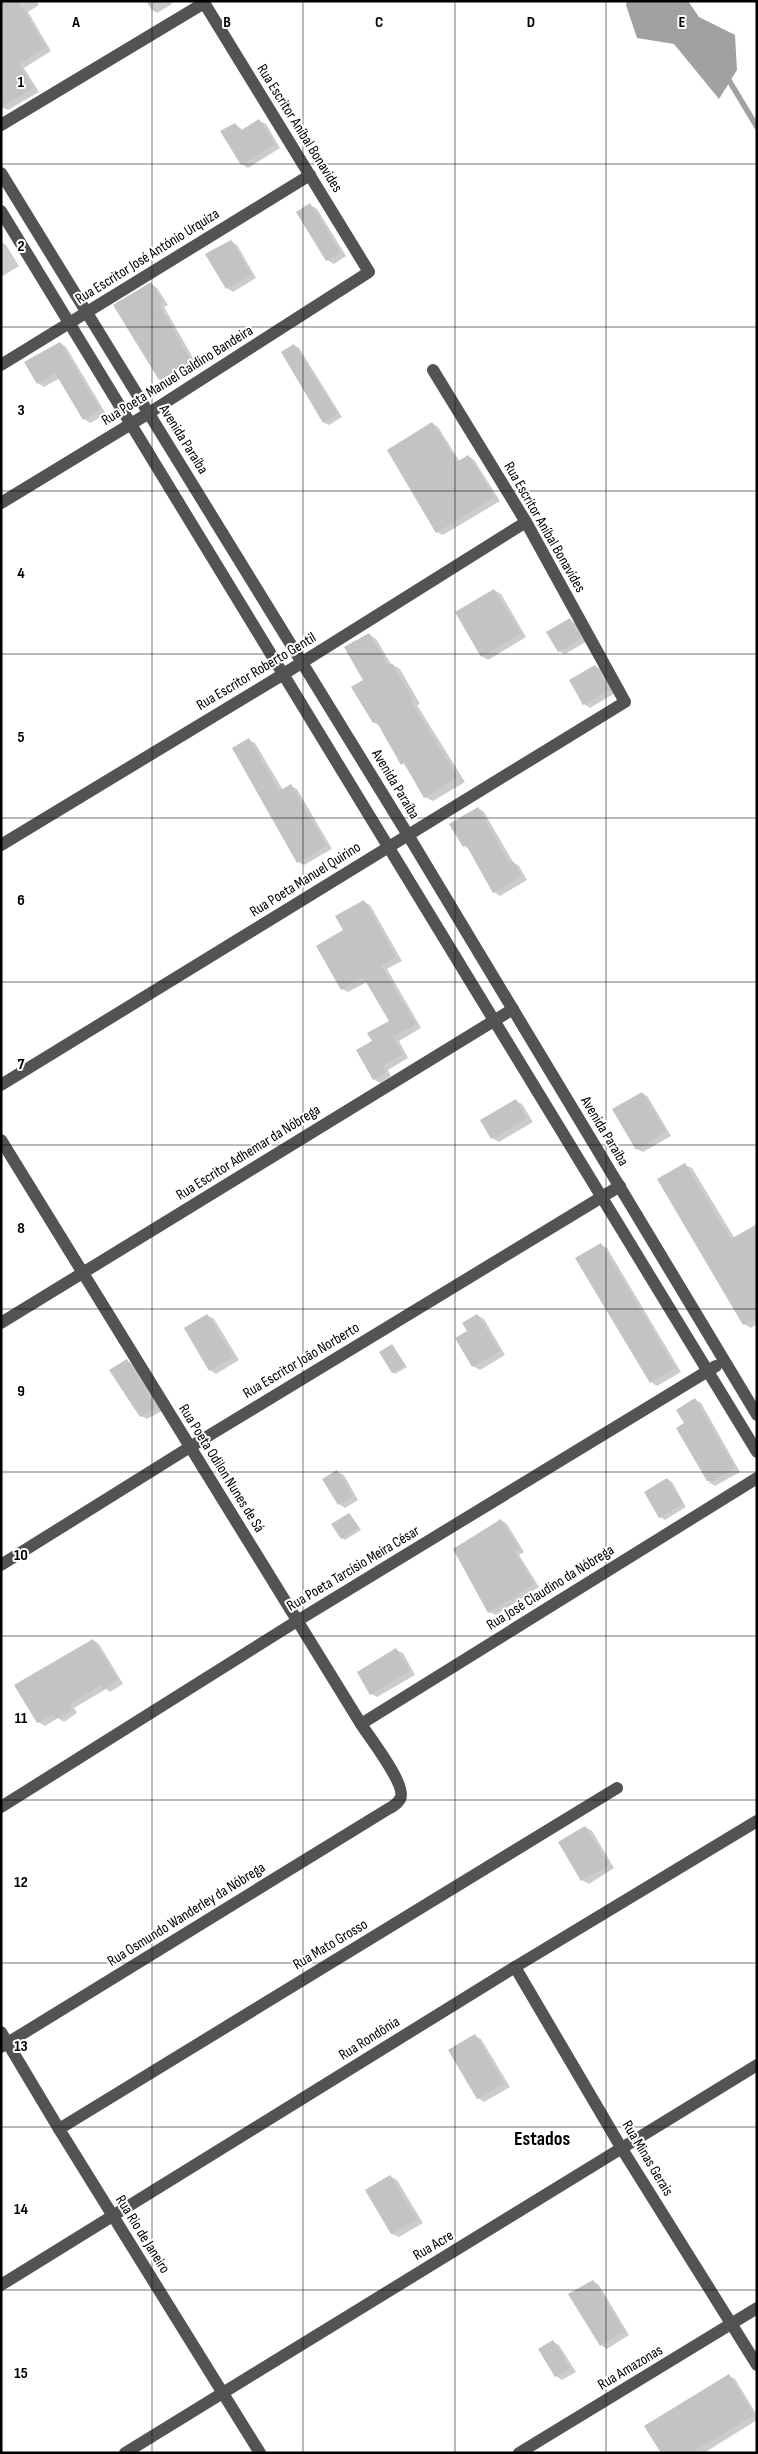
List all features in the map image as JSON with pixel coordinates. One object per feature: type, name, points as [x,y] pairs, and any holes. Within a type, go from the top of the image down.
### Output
[{"type":"street","points":[[1,125],[203,2]]},
{"type":"street","name":"Rua Escritor Aníbal Bonavides","points":[[203,2],[369,272]]},
{"type":"street","name":"Avenida Paraíba","points":[[1,173],[408,836],[757,1415]]},
{"type":"street","name":"Rua Escritor José António Urquiza","points":[[1,365],[310,175]]},
{"type":"street","points":[[1,211],[282,674],[603,1196],[757,1452]]},
{"type":"street","name":"Rua Poeta Manuel Galdino Bandeira","points":[[1,503],[149,413],[369,272]]},
{"type":"street","name":"Rua Escritor Aníbal Bonavides","points":[[433,370],[526,522],[625,702]]},
{"type":"street","name":"Rua Escritor Roberto Gentil","points":[[3,840],[302,662],[526,522]]},
{"type":"street","name":"Rua Poeta Manuel Quirino","points":[[1,1085],[625,702]]},
{"type":"street","name":"Rua Escritor Adhemar da Nóbrega","points":[[1,1323],[513,1009]]},
{"type":"street","name":"Rua Poeta Odilon Nunes de Sá","points":[[1,1140],[401,1787],[400,1800],[388,1809]]},
{"type":"street","name":"Rua Escritor João Norberto","points":[[1,1565],[190,1447],[620,1186]]},
{"type":"street","name":"Rua Poeta Tarcísio Meira César","points":[[1,1807],[298,1621],[724,1361]]},
{"type":"street","name":"Rua José Claudino da Nóbrega","points":[[361,1724],[757,1478]]},
{"type":"street","name":"Rua Mato Grosso","points":[[58,2129],[618,1788]]},
{"type":"street","name":"Rua Osmundo Wanderley da Nóbrega","points":[[4,2041],[388,1809]]},
{"type":"street","name":"Rua Rondônia","points":[[1,2285],[515,1967],[757,1821]]},
{"type":"street","name":"Rua Minas Gerais","points":[[515,1967],[622,2149],[757,2365]]},
{"type":"street","name":"Rua Rio de Janeiro","points":[[4,2041],[260,2453]]},
{"type":"street","name":"Rua Acre","points":[[125,2453],[757,2065]]},
{"type":"street","name":"Rua Amazonas","points":[[520,2453],[757,2308]]},
{"type":"shaded area","points":[[627,1],[688,1],[699,17],[735,35],[737,70],[719,99],[674,44],[637,38],[626,5]]},
{"type":"building","points":[[1,1],[18,1],[46,47],[19,64],[33,88],[1,107]]},
{"type":"building","points":[[259,119],[275,144],[241,165],[220,131],[235,123],[240,131]]},
{"type":"building","points":[[310,203],[340,252],[326,261],[296,212]]},
{"type":"building","points":[[231,240],[251,274],[226,289],[205,254]]},
{"type":"building","points":[[151,282],[162,301],[158,303],[191,361],[159,380],[113,305]]},
{"type":"building","points":[[60,342],[100,410],[83,420],[55,373],[37,384],[24,362]]},
{"type":"building","points":[[294,344],[338,414],[323,423],[281,352]]},
{"type":"building","points":[[432,422],[457,462],[468,455],[494,497],[436,533],[387,450]]},
{"type":"building","points":[[494,589],[520,633],[481,657],[455,612]]},
{"type":"building","points":[[570,618],[581,638],[558,652],[546,632]]},
{"type":"building","points":[[369,633],[388,666],[392,663],[413,699],[410,701],[458,777],[424,798],[404,763],[401,765],[376,721],[373,723],[351,687],[363,680],[344,647]]},
{"type":"building","points":[[595,665],[609,690],[583,705],[569,680]]},
{"type":"building","points":[[249,738],[279,791],[291,784],[326,846],[297,863],[232,748]]},
{"type":"building","points":[[478,807],[509,863],[513,861],[522,876],[493,893],[466,845],[463,847],[449,824]]},
{"type":"building","points":[[364,900],[396,957],[381,966],[416,1024],[393,1037],[403,1054],[382,1066],[386,1072],[373,1080],[356,1050],[372,1041],[367,1033],[389,1021],[363,977],[341,990],[316,946],[343,930],[335,916]]},
{"type":"building","points":[[642,1092],[666,1132],[636,1150],[612,1109]]},
{"type":"building","points":[[516,1099],[527,1119],[491,1139],[480,1120]]},
{"type":"building","points":[[685,1163],[731,1239],[757,1224],[757,1317],[743,1325],[657,1179]]},
{"type":"building","points":[[601,1243],[675,1368],[650,1383],[575,1258]]},
{"type":"building","points":[[207,1314],[233,1357],[209,1371],[184,1328]]},
{"type":"building","points":[[477,1314],[500,1351],[472,1367],[455,1338],[467,1331],[462,1323]]},
{"type":"building","points":[[392,1344],[405,1365],[392,1373],[379,1352]]},
{"type":"building","points":[[127,1359],[156,1407],[140,1417],[109,1370]]},
{"type":"building","points":[[695,1398],[735,1468],[714,1481],[707,1481],[676,1428],[684,1423],[676,1410]]},
{"type":"building","points":[[337,1470],[353,1496],[338,1505],[322,1479]]},
{"type":"building","points":[[667,1478],[683,1504],[659,1518],[644,1492]]},
{"type":"building","points":[[349,1513],[359,1528],[341,1539],[331,1524]]},
{"type":"building","points":[[501,1519],[519,1548],[514,1551],[534,1584],[488,1613],[453,1549]]},
{"type":"building","points":[[93,1639],[118,1680],[103,1689],[101,1685],[69,1704],[72,1710],[56,1719],[53,1714],[37,1723],[14,1685]]},
{"type":"building","points":[[396,1648],[410,1671],[370,1695],[357,1672]]},
{"type":"building","points":[[585,1826],[609,1865],[581,1881],[558,1842]]},
{"type":"building","points":[[475,2034],[504,2083],[477,2099],[448,2050]]},
{"type":"building","points":[[390,2175],[417,2219],[391,2234],[365,2190]]},
{"type":"building","points":[[593,2280],[624,2331],[600,2346],[568,2294]]},
{"type":"building","points":[[553,2340],[570,2368],[555,2377],[538,2349]]},
{"type":"building","points":[[729,2374],[754,2415],[691,2453],[661,2453],[644,2426]]},
{"type":"waterway","points":[[727,77],[757,127]]},
{"type":"district","name":"Estados","points":[[542,2138]]}]
